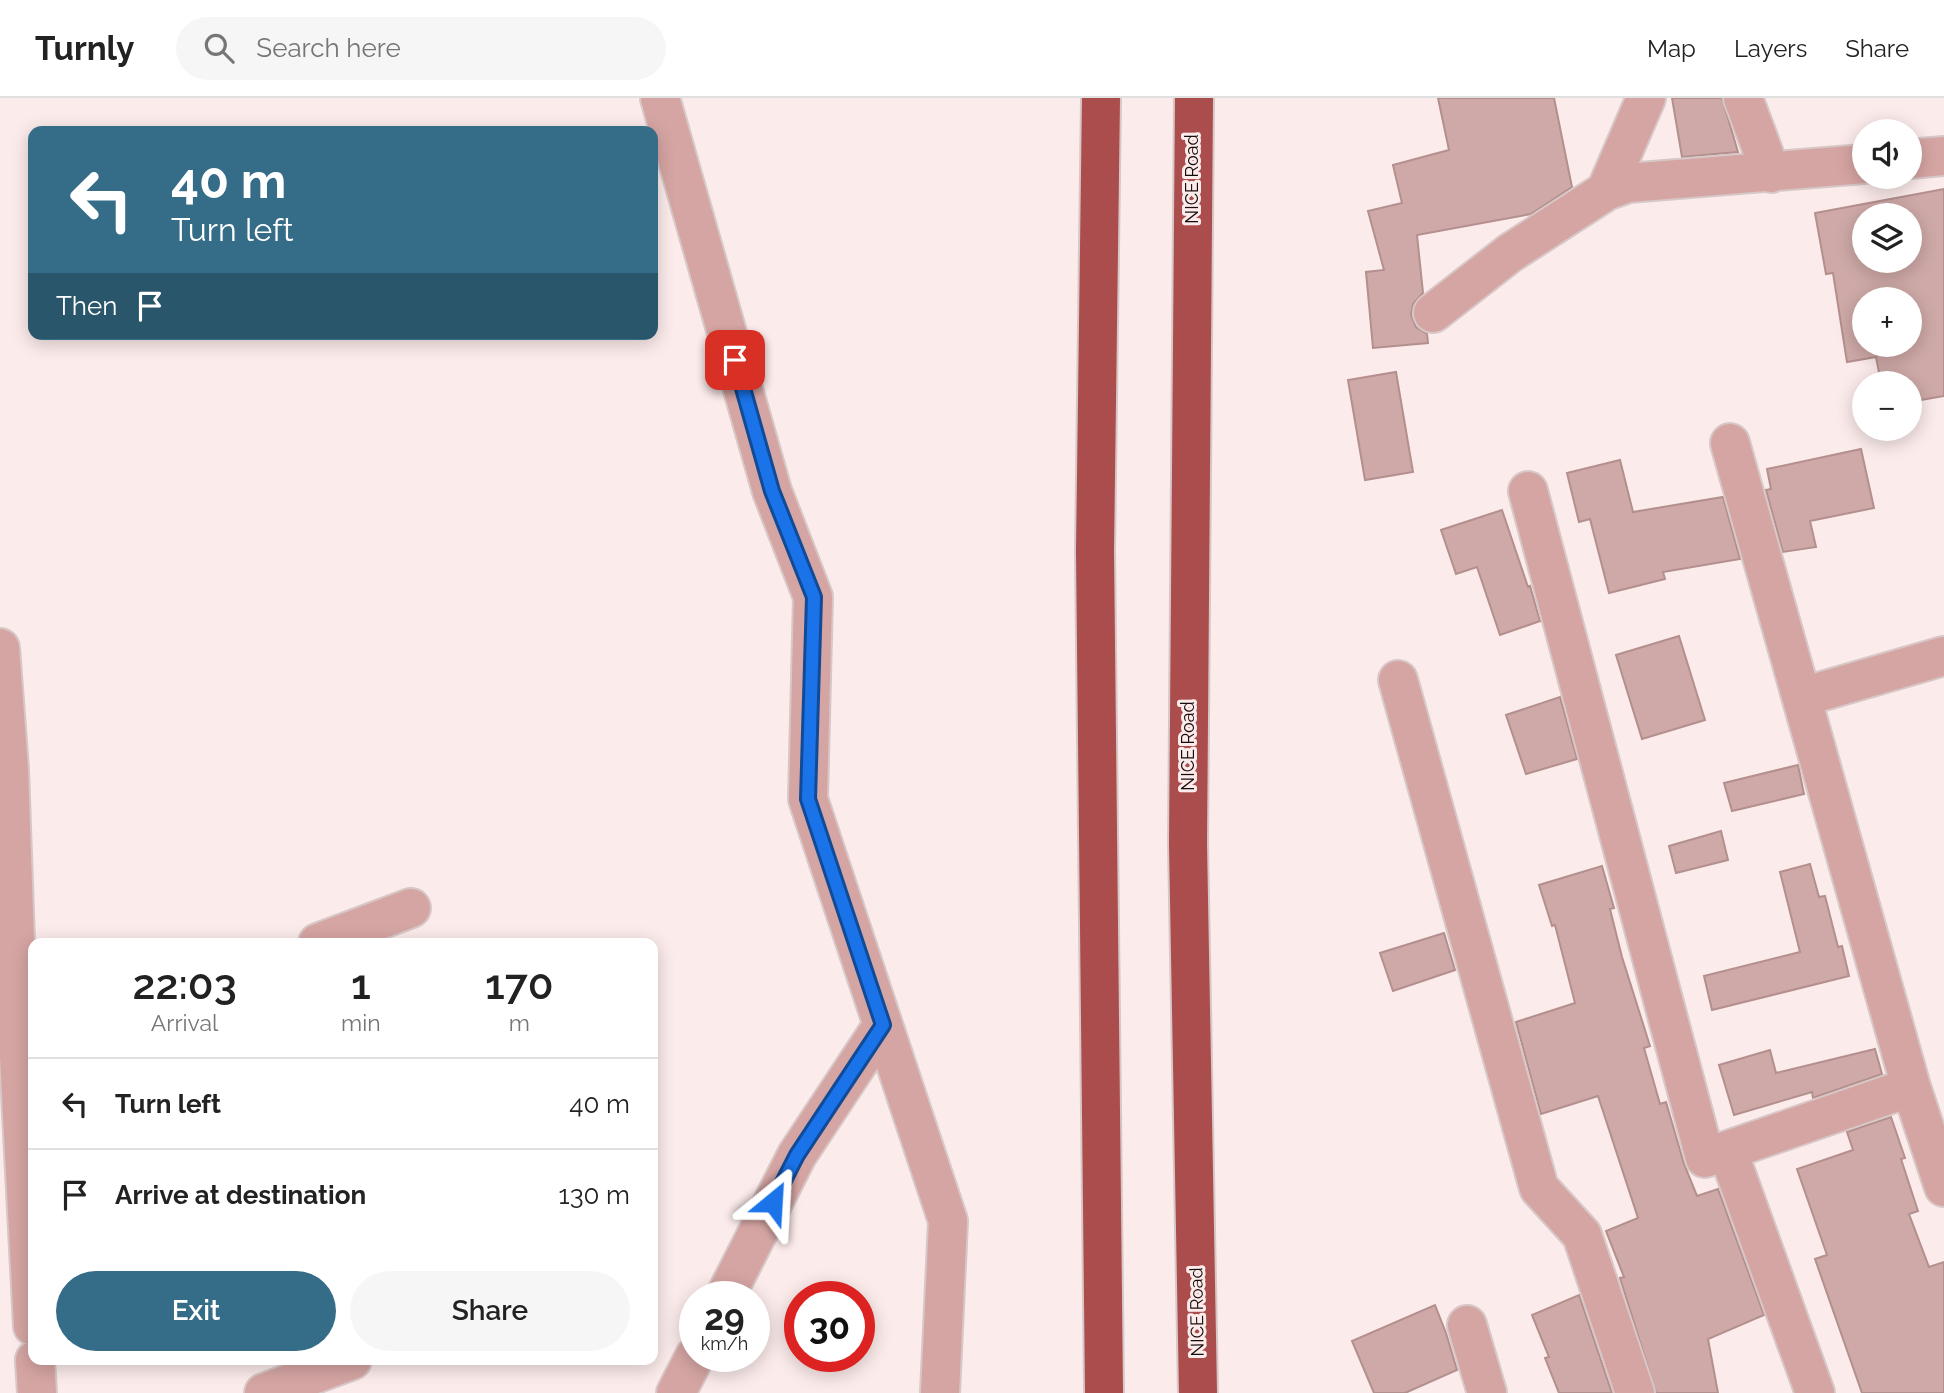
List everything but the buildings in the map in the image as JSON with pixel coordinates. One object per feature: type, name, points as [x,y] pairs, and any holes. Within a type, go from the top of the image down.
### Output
[{"type":"highway","points":[[1101,98],[1095,565],[1104,1393]]},
{"type":"highway","name":"NICE Road","points":[[1194,98],[1188,844],[1198,1393]]},
{"type":"street","points":[[660,98],[772,491],[814,597],[808,799],[948,1221],[940,1393]]},
{"type":"street","points":[[1606,191],[1646,98]]},
{"type":"street","points":[[1744,98],[1771,173]]},
{"type":"street","points":[[1922,158],[1944,156]]},
{"type":"street","points":[[1433,313],[1510,253],[1606,191],[1628,183],[1852,165]]},
{"type":"street","points":[[1730,443],[1911,1087],[1944,1187]]},
{"type":"street","points":[[1528,491],[1705,1158],[1911,1087]]},
{"type":"street","points":[[0,648],[6,854],[17,1057],[21,1249],[28,1294]]},
{"type":"street","points":[[1802,697],[1944,656]]},
{"type":"street","points":[[1398,680],[1539,1188],[1582,1235],[1635,1393]]},
{"type":"street","points":[[331,938],[411,908]]},
{"type":"street","points":[[733,1281],[797,1155],[883,1025]]},
{"type":"street","points":[[1728,1152],[1815,1393]]},
{"type":"street","points":[[1467,1325],[1487,1393]]},
{"type":"street","points":[[35,1365],[37,1393]]},
{"type":"street","points":[[264,1393],[339,1365]]},
{"type":"street","points":[[676,1393],[687,1372]]},
{"type":"route","points":[[735,360],[772,491],[814,597],[808,799],[883,1025],[797,1155],[773,1202]]}]
